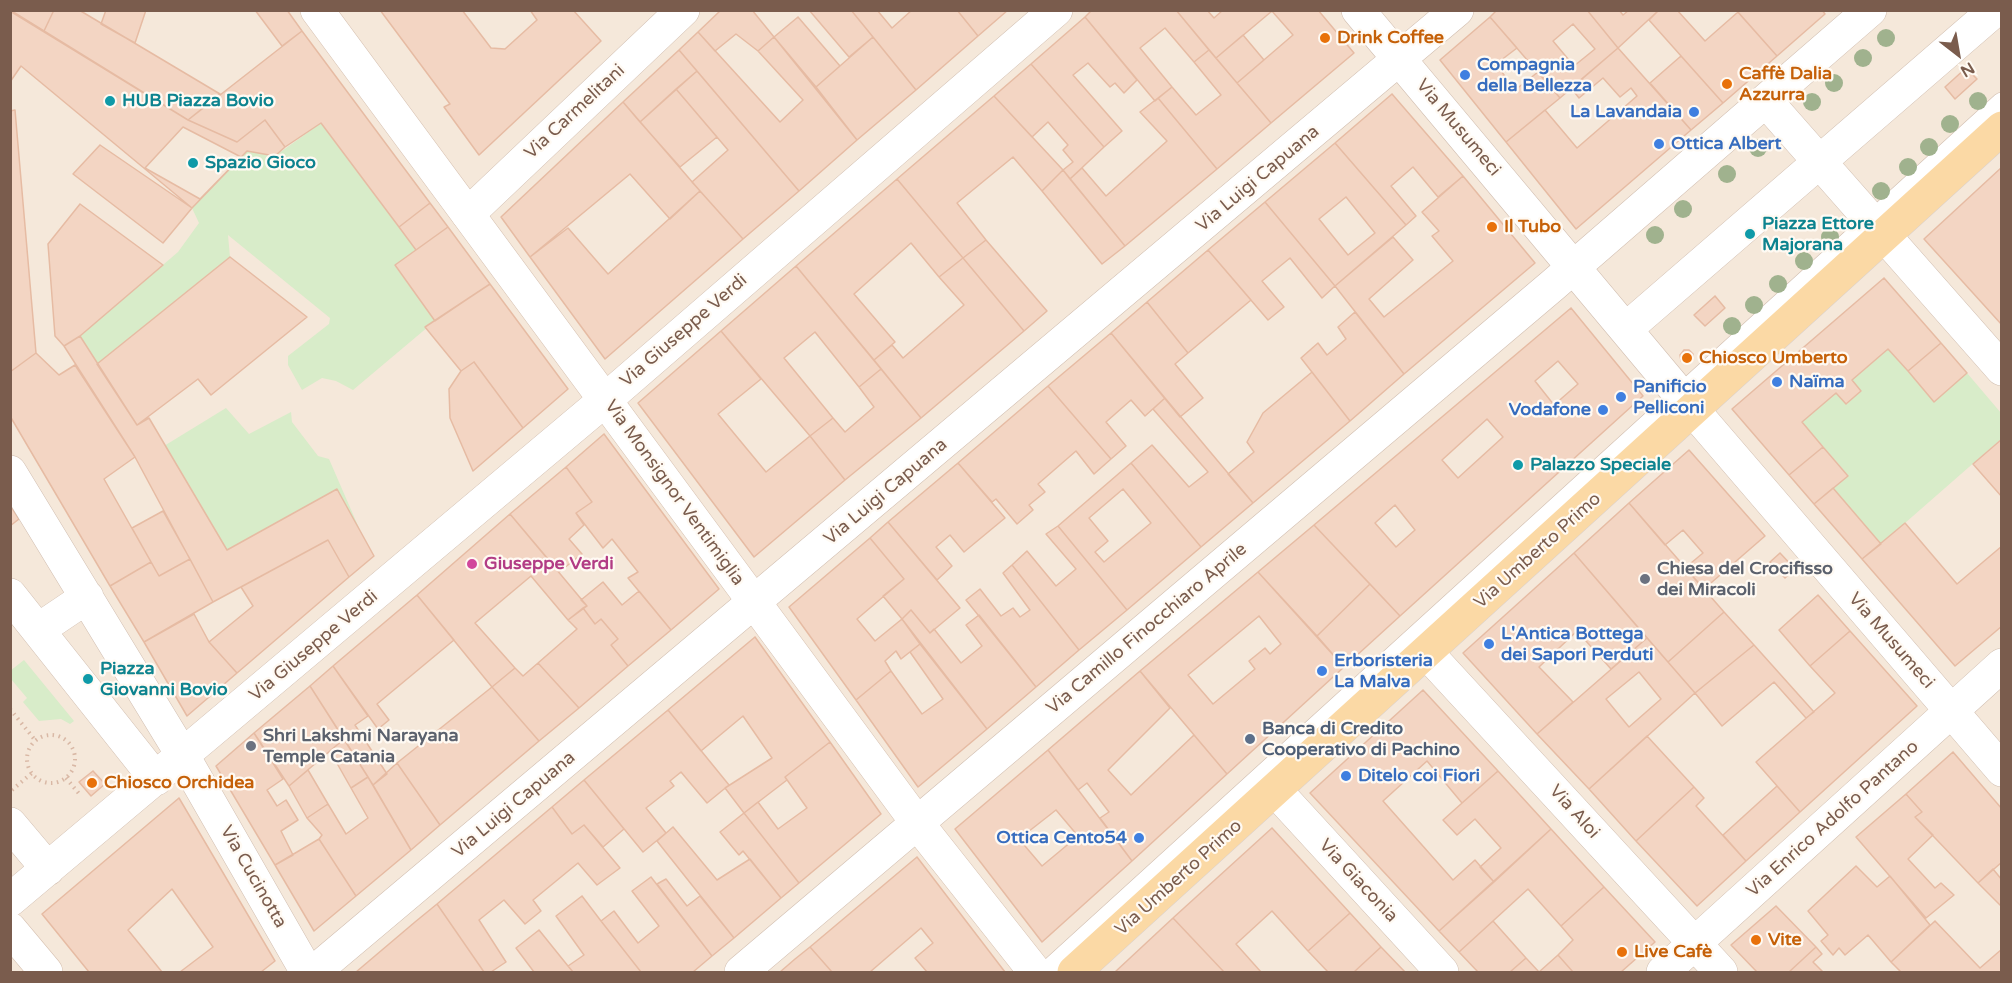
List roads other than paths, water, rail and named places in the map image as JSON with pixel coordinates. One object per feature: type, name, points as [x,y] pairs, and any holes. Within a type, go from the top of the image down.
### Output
[{"type":"main road","name":"Via Umberto Primo","points":[[1074,972],[1888,237],[2001,128]]},
{"type":"street","name":"Via Monsignor Ventimiglia","points":[[317,10],[918,824],[1035,972]]},
{"type":"street","name":"Via Carmelitani","points":[[468,214],[683,10]]},
{"type":"street","name":"Via Giuseppe Verdi","points":[[194,760],[605,400],[1056,10]]},
{"type":"street","name":"Via Musumeci","points":[[1358,10],[1400,59],[1561,265],[1626,329],[1694,412],[2001,770]]},
{"type":"street","name":"Via Luigi Capuana","points":[[314,972],[1457,10]]},
{"type":"street","points":[[1561,265],[1766,100],[1870,10]]},
{"type":"street","points":[[1626,329],[1995,10]]},
{"type":"street","points":[[1766,100],[2001,369]]},
{"type":"street","name":"Via Camillo Finocchiaro Aprile","points":[[741,972],[918,824],[1561,265]]},
{"type":"street","points":[[10,472],[87,597],[194,760],[156,779],[10,900]]},
{"type":"street","points":[[10,595],[156,779]]},
{"type":"street","points":[[38,630],[87,597]]},
{"type":"street","name":"Via Aloi","points":[[1426,652],[1721,972]]},
{"type":"street","name":"Via Enrico Adolfo Pantano","points":[[1664,972],[2001,665]]},
{"type":"street","name":"Via Cucinotta","points":[[194,760],[307,972]]},
{"type":"street","name":"Via Giaconia","points":[[1275,790],[1442,972]]},
{"type":"street","points":[[15,812],[48,869]]},
{"type":"street","points":[[13,932],[46,972]]},
{"type":"lane","points":[[1888,237],[2001,103]]},
{"type":"lane","points":[[1047,972],[1694,412]]},
{"type":"place","name":"Drink Coffee","points":[[1325,38]]},
{"type":"place","name":"Compagnia della Bellezza","points":[[1465,75]]},
{"type":"place","name":"Caffè Dalia Azzurra","points":[[1727,84]]},
{"type":"place","name":"HUB Piazza Bovio","points":[[110,101]]},
{"type":"place","name":"La Lavandaia","points":[[1694,112]]},
{"type":"place","name":"Ottica Albert","points":[[1659,144]]},
{"type":"place","name":"Spazio Gioco","points":[[193,163]]},
{"type":"place","name":"Il Tubo","points":[[1492,227]]},
{"type":"place","name":"Piazza Ettore Majorana","points":[[1750,234]]},
{"type":"place","name":"Chiosco Umberto","points":[[1687,358]]},
{"type":"place","name":"Naïma","points":[[1777,382]]},
{"type":"place","name":"Panificio Pelliconi","points":[[1621,397]]},
{"type":"place","name":"Vodafone","points":[[1603,410]]},
{"type":"place","name":"Palazzo Speciale","points":[[1518,465]]},
{"type":"place","name":"Giuseppe Verdi","points":[[472,564]]},
{"type":"place","name":"Chiesa del Crocifisso dei Miracoli","points":[[1645,579]]},
{"type":"place","name":"L'Antica Bottega dei Sapori Perduti","points":[[1489,644]]},
{"type":"place","name":"Erboristeria La Malva","points":[[1322,671]]},
{"type":"place","name":"Piazza Giovanni Bovio","points":[[88,679]]},
{"type":"place","name":"Banca di Credito Cooperativo di Pachino","points":[[1250,739]]},
{"type":"place","name":"Shri Lakshmi Narayana Temple Catania","points":[[251,746]]},
{"type":"place","name":"Ditelo coi Fiori","points":[[1346,776]]},
{"type":"place","name":"Chiosco Orchidea","points":[[92,783]]},
{"type":"place","name":"Ottica Cento54","points":[[1139,838]]},
{"type":"place","name":"Vite","points":[[1756,940]]},
{"type":"place","name":"Live Cafè","points":[[1622,952]]}]
